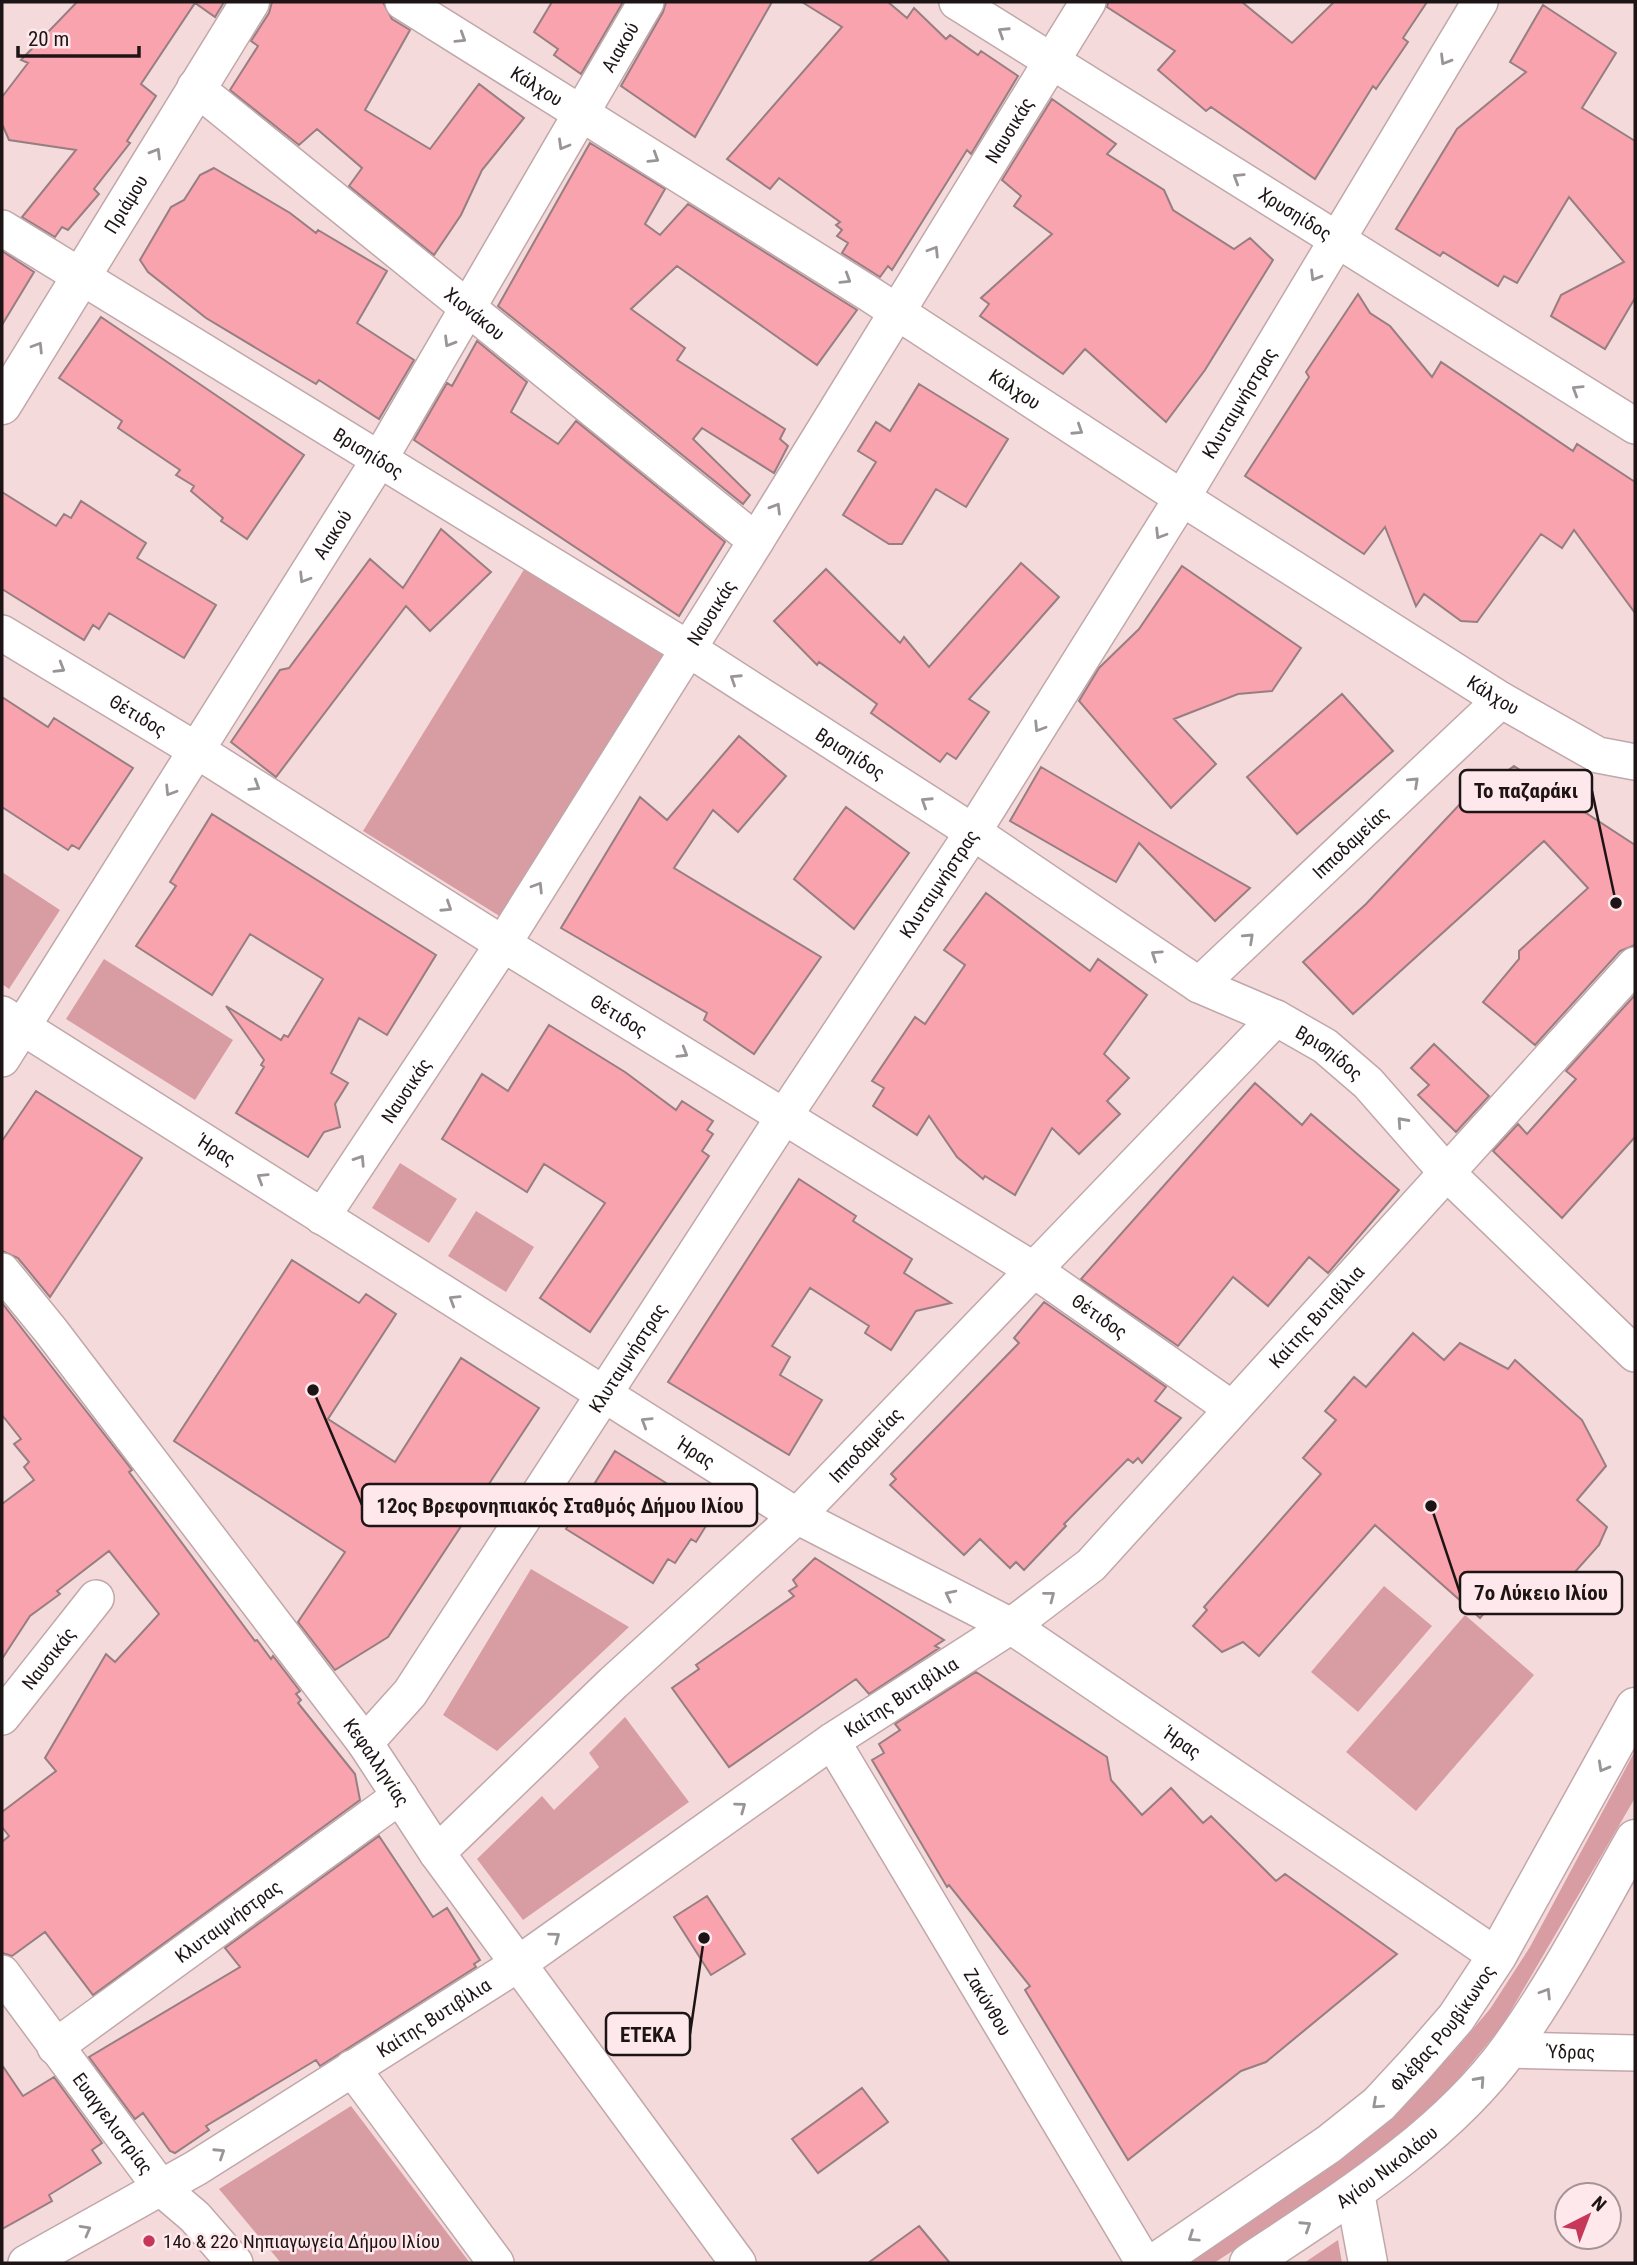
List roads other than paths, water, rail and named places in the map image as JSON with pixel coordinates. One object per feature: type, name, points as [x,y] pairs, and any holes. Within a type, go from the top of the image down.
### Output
[{"type":"street","name":"Πριάμου","points":[[2,405],[195,87],[250,2]]},
{"type":"street","name":"Κάλχου","points":[[403,2],[582,112],[1501,700],[1598,755],[1635,762]]},
{"type":"street","name":"Αιακού","points":[[2,1059],[12,1020],[196,750],[379,460],[646,2]]},
{"type":"street","name":"Χρυσηίδος","points":[[957,2],[1635,426]]},
{"type":"street","name":"Ναυσικάς","points":[[323,1217],[503,944],[756,541],[1088,2]]},
{"type":"street","name":"Κλυταιμνήστρας","points":[[365,1743],[410,1693],[785,1115],[973,832],[1182,498],[1480,2]]},
{"type":"street","name":"Χιονάκου","points":[[195,87],[756,541]]},
{"type":"street","name":"Βρισηίδος","points":[[2,228],[687,648],[973,832],[1199,985],[1276,1018],[1325,1046],[1367,1083],[1447,1173],[1635,1353]]},
{"type":"street","name":"Θέτιδος","points":[[2,633],[196,750],[503,944],[1034,1270],[1231,1408]]},
{"type":"street","name":"Ιπποδαμείας","points":[[1199,985],[1501,700]]},
{"type":"street","name":"Καίτης Βυτιβίλια","points":[[26,2263],[161,2188],[517,1964],[832,1741],[1011,1626],[1090,1565],[1635,965]]},
{"type":"street","name":"Ιπποδαμείας","points":[[438,1853],[613,1683],[797,1516],[1276,1018]]},
{"type":"street","name":"Ήρας","points":[[12,1020],[603,1396],[797,1516],[1011,1626],[1497,1956]]},
{"type":"street","name":"Κεφαλληνίας","points":[[2,1271],[51,1331],[365,1743],[438,1853],[517,1964],[738,2263]]},
{"type":"street","name":"Ναυσικάς","points":[[2,1717],[96,1598]]},
{"type":"street","name":"Φλέβας Ρουβίκωνος","points":[[1155,2263],[1329,2144],[1379,2104],[1456,2018],[1497,1956],[1635,1707]]},
{"type":"street","name":"Ζακύνθου","points":[[832,1741],[1144,2263]]},
{"type":"street","name":"Κλυταιμνήστρας","points":[[55,2047],[400,1796]]},
{"type":"street","points":[[1508,2050],[1548,1989],[1635,1839]]},
{"type":"street","name":"Ευαγγελιστρίας","points":[[2,1973],[161,2188],[195,2217],[234,2263]]},
{"type":"street","name":"Ύδρας","points":[[1508,2050],[1635,2053]]},
{"type":"street","name":"Αγίου Νικολάου","points":[[1249,2263],[1355,2193],[1419,2143],[1508,2050]]},
{"type":"street","points":[[352,2068],[496,2263]]},
{"type":"street","points":[[1355,2193],[1368,2263]]},
{"type":"place","name":"Το παζαράκι","points":[[1616,903]]},
{"type":"place","name":"12ος Βρεφονηπιακός Σταθμός Δήμου Ιλίου","points":[[313,1390]]},
{"type":"place","name":"7ο Λύκειο Ιλίου","points":[[1431,1506]]},
{"type":"place","name":"ΕΤΕΚΑ","points":[[704,1938]]},
{"type":"place","name":"14ο & 22ο Νηπιαγωγεία Δήμου Ιλίου","points":[[149,2241]]}]
